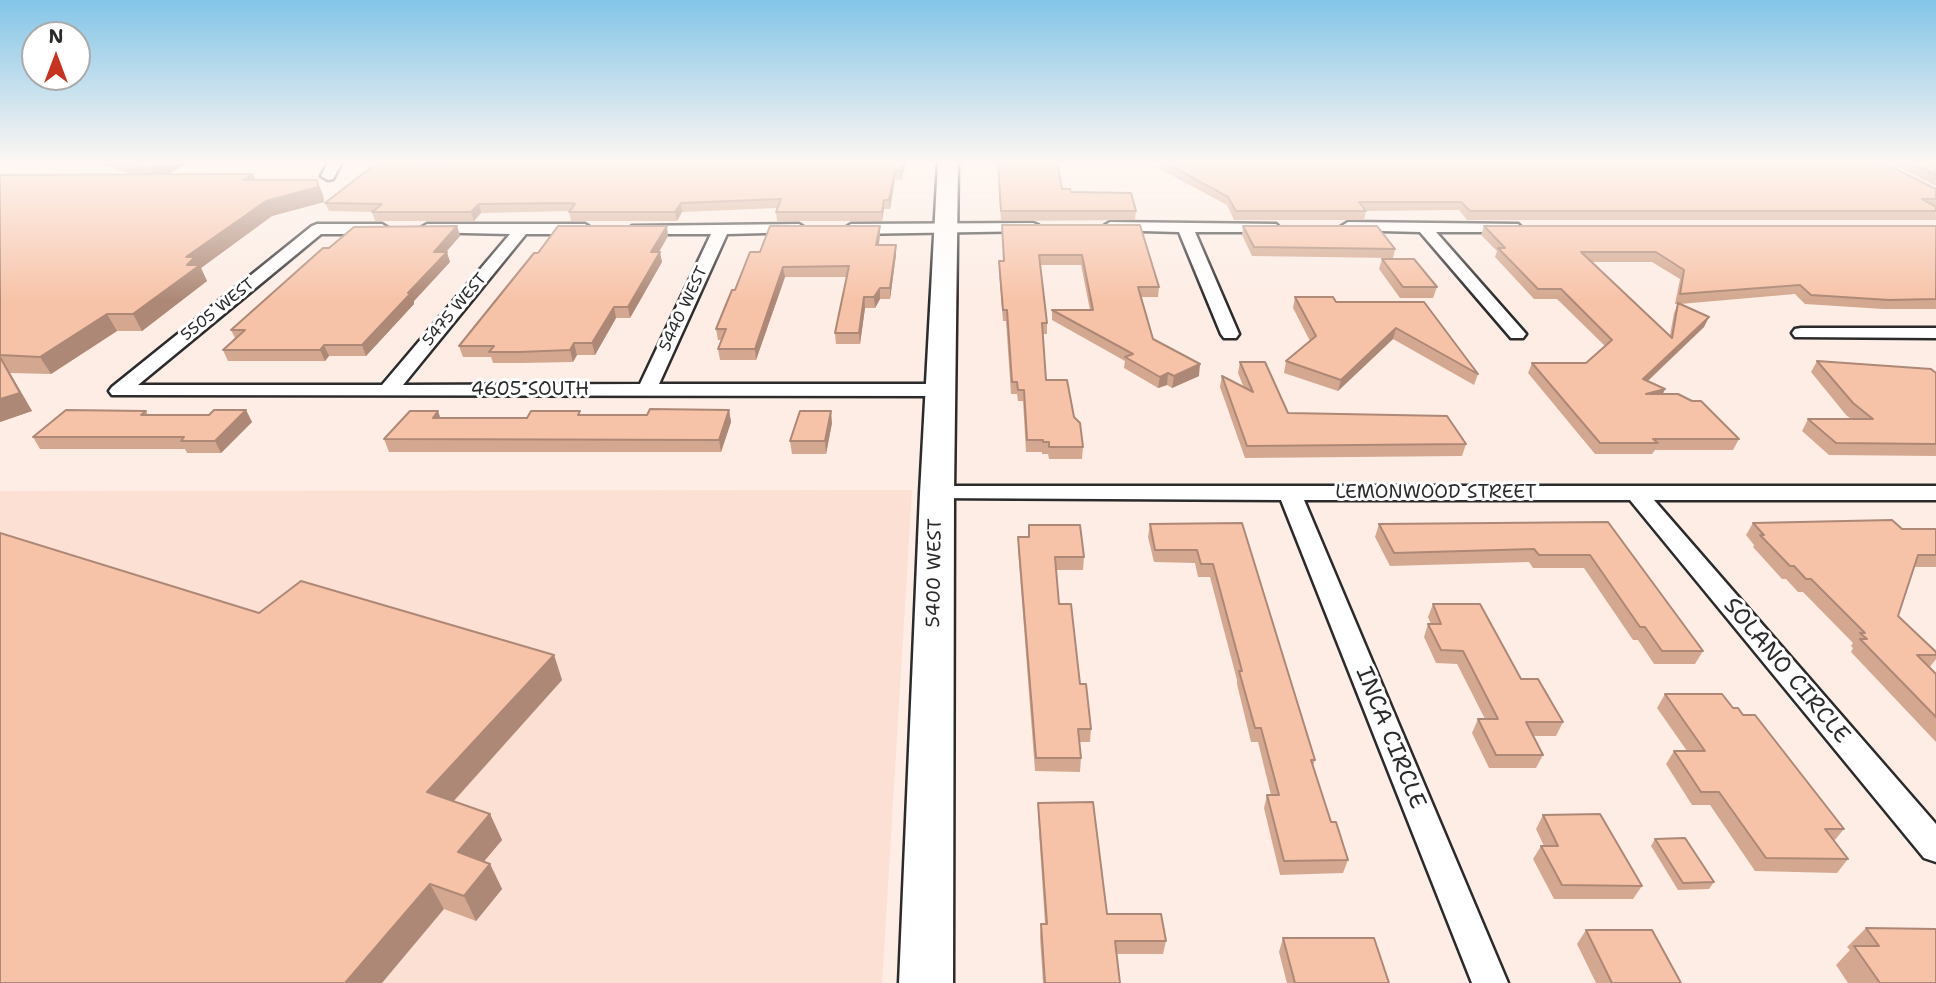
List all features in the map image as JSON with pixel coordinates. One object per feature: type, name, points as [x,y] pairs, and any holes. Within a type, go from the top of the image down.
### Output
[{"type":"street","name":"5400 WEST","points":[[926,983],[946,208]]},
{"type":"street","points":[[1185,227],[1230,334]]},
{"type":"street","points":[[1087,228],[1291,227]]},
{"type":"street","points":[[1331,227],[1535,227]]},
{"type":"street","points":[[1424,227],[1517,334]]},
{"type":"street","points":[[522,229],[1045,228]]},
{"type":"street","name":"5505 WEST","points":[[119,391],[317,229],[522,229]]},
{"type":"street","name":"5475 WEST","points":[[388,390],[522,229]]},
{"type":"street","name":"5440 WEST","points":[[647,390],[721,229]]},
{"type":"street","points":[[1801,333],[1936,333]]},
{"type":"street","name":"4605 SOUTH","points":[[119,391],[941,390]]},
{"type":"street","name":"LEMONWOOD STREET","points":[[937,493],[1936,493]]},
{"type":"street","name":"INCA CIRCLE","points":[[1290,493],[1490,983]]},
{"type":"street","name":"SOLANO CIRCLE","points":[[1636,493],[1936,848]]},
{"type":"shaded area","points":[[912,490],[882,983],[0,983],[0,491]]},
{"type":"building","points":[[0,208],[256,208],[186,257],[195,257],[187,265],[200,265],[133,314],[107,314],[40,357],[0,355]]},
{"type":"building","points":[[377,208],[475,208],[471,212],[372,212]]},
{"type":"building","points":[[572,208],[678,208],[675,212],[569,212]]},
{"type":"building","points":[[778,208],[883,208],[882,212],[776,212]]},
{"type":"building","points":[[1001,208],[1135,208],[1136,211],[1001,211]]},
{"type":"building","points":[[1234,208],[1364,208],[1366,211],[1236,211]]},
{"type":"building","points":[[1467,208],[1936,208],[1936,211],[1470,211]]},
{"type":"building","points":[[1002,225],[1140,225],[1159,287],[1138,287],[1153,339],[1200,364],[1174,376],[1168,373],[1160,377],[1125,357],[1133,354],[1052,310],[1093,310],[1082,255],[1039,255],[1047,323],[1042,323],[1046,380],[1067,380],[1074,417],[1080,423],[1083,447],[1049,447],[1049,442],[1043,440],[1027,440],[1024,390],[1018,390],[1017,382],[1012,382],[1007,310],[1003,310],[999,261],[1004,261]]},
{"type":"building","points":[[457,226],[434,252],[447,252],[362,345],[324,345],[320,350],[223,350],[245,330],[231,330],[323,248],[329,248],[354,227]]},
{"type":"building","points":[[558,226],[667,226],[651,252],[660,252],[628,307],[614,307],[592,343],[574,343],[570,350],[519,352],[489,352],[494,346],[459,346],[534,253],[538,253]]},
{"type":"building","points":[[770,226],[880,226],[876,245],[896,245],[890,288],[880,288],[874,297],[864,297],[859,333],[835,333],[849,266],[783,267],[755,349],[718,349],[726,329],[716,329],[732,290],[735,290],[750,252],[760,252]]},
{"type":"building","points":[[1243,226],[1377,226],[1395,249],[1254,247]]},
{"type":"building","points":[[1484,226],[1936,226],[1936,299],[1889,300],[1811,295],[1800,285],[1680,294],[1684,270],[1656,252],[1581,252],[1672,338],[1678,303],[1709,317],[1643,379],[1665,389],[1646,394],[1678,394],[1692,401],[1701,401],[1739,439],[1653,439],[1658,443],[1600,443],[1532,363],[1586,363],[1612,340],[1561,289],[1538,289],[1498,248],[1505,248]]},
{"type":"building","points":[[1382,259],[1414,259],[1437,287],[1403,287]]},
{"type":"building","points":[[1295,297],[1333,297],[1336,302],[1424,302],[1478,374],[1396,328],[1341,380],[1286,361],[1316,336]]},
{"type":"building","points":[[0,357],[20,393],[0,399]]},
{"type":"building","points":[[1817,361],[1931,369],[1936,373],[1936,444],[1836,443],[1808,419],[1873,419],[1853,403]]},
{"type":"building","points":[[1240,362],[1265,362],[1288,413],[1447,416],[1466,444],[1247,446],[1222,376],[1253,392]]},
{"type":"building","points":[[650,409],[729,410],[719,440],[384,439],[410,411],[438,411],[433,418],[527,418],[531,411],[580,411],[578,415],[647,415]]},
{"type":"building","points":[[66,410],[146,411],[141,415],[209,415],[214,410],[246,410],[215,441],[181,441],[184,437],[33,437]]},
{"type":"building","points":[[800,411],[831,411],[825,441],[790,441]]},
{"type":"building","points":[[1892,520],[1902,529],[1936,529],[1936,555],[1918,555],[1898,616],[1936,652],[1936,655],[1917,655],[1936,674],[1936,717],[1860,639],[1867,639],[1860,633],[1865,633],[1811,579],[1806,579],[1794,566],[1790,566],[1760,535],[1764,535],[1753,523]]},
{"type":"building","points":[[1608,522],[1703,651],[1662,651],[1645,627],[1640,627],[1590,555],[1539,555],[1534,549],[1394,553],[1379,524]]},
{"type":"building","points":[[1242,523],[1315,760],[1311,760],[1331,822],[1336,822],[1348,860],[1284,861],[1267,795],[1279,795],[1261,728],[1255,728],[1213,564],[1201,564],[1197,550],[1155,550],[1150,524]]},
{"type":"building","points":[[1029,525],[1080,525],[1084,557],[1055,557],[1059,604],[1071,604],[1080,684],[1086,684],[1091,729],[1078,729],[1081,758],[1036,758],[1018,537],[1029,537]]},
{"type":"building","points":[[0,533],[259,613],[301,581],[554,655],[427,792],[490,814],[458,852],[490,864],[464,896],[430,884],[345,983],[0,983]]},
{"type":"building","points":[[1433,604],[1480,604],[1521,679],[1538,679],[1563,722],[1526,722],[1543,755],[1496,755],[1478,719],[1498,719],[1463,651],[1441,650],[1428,624],[1441,624]]},
{"type":"building","points":[[1665,694],[1722,694],[1733,708],[1738,708],[1743,715],[1755,715],[1844,829],[1825,829],[1848,859],[1766,858],[1719,792],[1701,792],[1674,751],[1705,751]]},
{"type":"building","points":[[1093,802],[1107,914],[1161,914],[1166,941],[1115,941],[1120,983],[1045,983],[1041,924],[1047,924],[1038,803]]},
{"type":"building","points":[[1600,814],[1642,886],[1562,885],[1541,846],[1558,846],[1543,815]]},
{"type":"building","points":[[1685,838],[1714,882],[1683,883],[1655,839]]},
{"type":"building","points":[[1866,928],[1936,929],[1936,983],[1880,983],[1854,946],[1879,946]]},
{"type":"building","points":[[1586,930],[1652,930],[1681,983],[1612,983]]},
{"type":"building","points":[[1283,938],[1374,938],[1389,983],[1295,983]]}]
